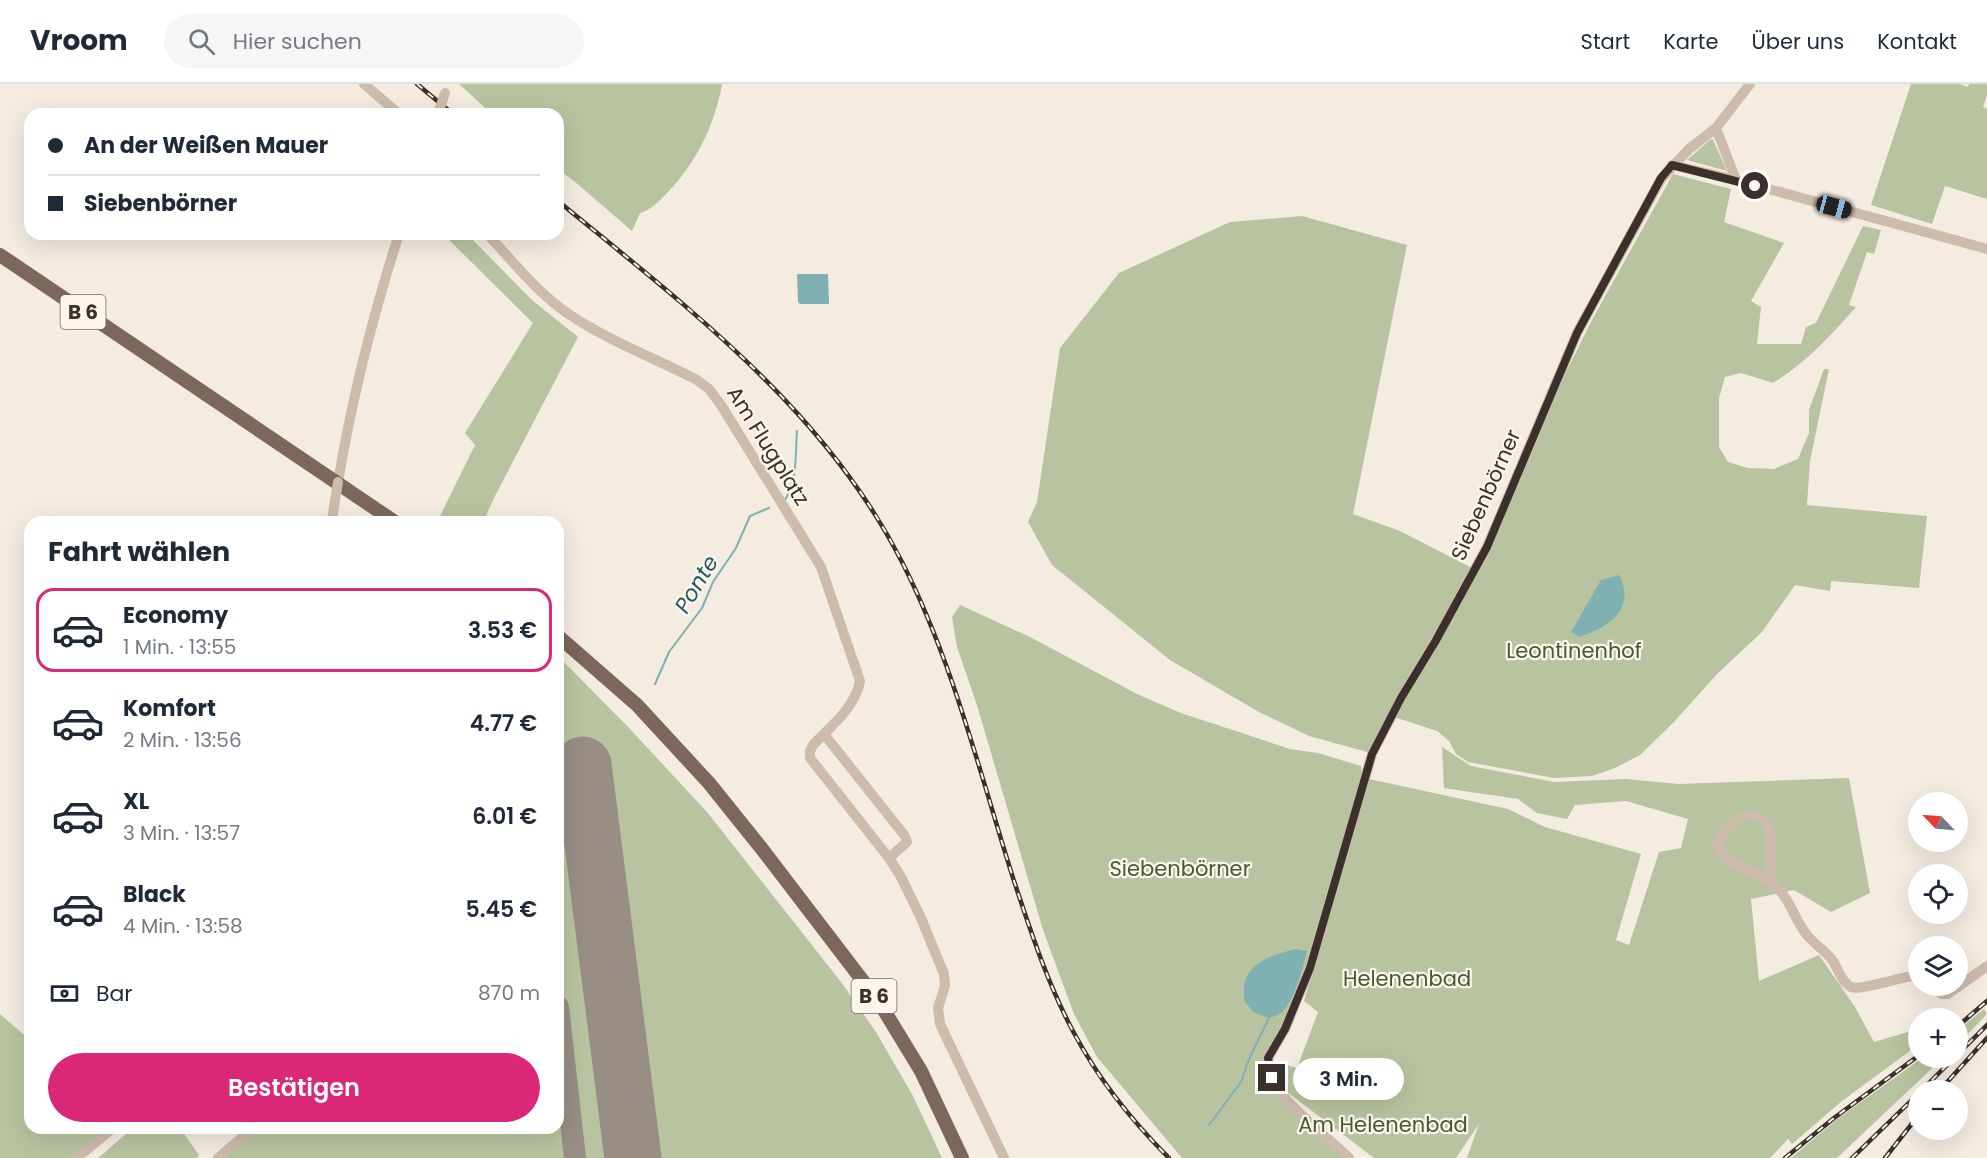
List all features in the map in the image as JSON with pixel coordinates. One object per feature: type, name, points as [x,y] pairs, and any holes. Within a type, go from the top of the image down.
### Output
[{"type":"main road","name":"B 6","points":[[0,255],[386,516]]},
{"type":"main road","name":"B 6","points":[[564,641],[637,705],[709,783],[762,849],[879,1002],[921,1071],[962,1158]]},
{"type":"street","points":[[364,84],[392,108]]},
{"type":"street","name":"Siebenbörner","points":[[1349,1158],[1308,1122],[1284,1094],[1272,1078],[1268,1058],[1285,1029],[1310,968],[1372,754],[1401,698],[1435,642],[1487,547],[1577,333],[1661,178],[1672,165],[1716,128],[1750,84]]},
{"type":"street","points":[[440,108],[446,88]]},
{"type":"street","points":[[1716,128],[1736,180]]},
{"type":"street","points":[[1672,165],[1736,180],[1987,249]]},
{"type":"street","points":[[333,516],[360,372],[397,240]]},
{"type":"street","name":"Am Flugplatz","points":[[493,240],[546,295],[568,314],[709,389],[821,567],[860,681],[858,694],[849,708],[810,751],[810,758],[889,858],[921,918],[944,974],[945,986],[938,1008],[940,1024],[1004,1158]]},
{"type":"street","points":[[824,734],[905,836],[907,842],[889,858]]},
{"type":"street","points":[[1771,882],[1770,848],[1766,824],[1756,816],[1734,821],[1719,838],[1717,844],[1719,850],[1728,860],[1771,882],[1781,891],[1807,935],[1828,956],[1848,985],[1855,988],[1863,987],[1908,977]]},
{"type":"street","points":[[1968,980],[1987,966]]},
{"type":"street","points":[[77,1158],[106,1134]]},
{"type":"street","points":[[218,1158],[246,1134]]},
{"type":"green space","points":[[459,84],[722,84],[709,129],[695,157],[666,194],[651,208],[640,213],[632,231],[564,174],[564,108],[485,108]]},
{"type":"green space","points":[[1911,84],[1959,84],[1968,87],[1969,84],[1987,84],[1987,95],[1983,107],[1987,109],[1987,199],[1945,186],[1932,224],[1871,205]]},
{"type":"green space","points":[[1711,139],[1713,140],[1727,171],[1687,160]]},
{"type":"green space","name":"Leontinenhof","points":[[1673,174],[1731,189],[1724,222],[1784,243],[1751,301],[1761,307],[1757,344],[1801,344],[1806,327],[1816,323],[1863,226],[1881,230],[1874,254],[1867,252],[1849,305],[1856,307],[1817,348],[1773,383],[1741,373],[1725,377],[1719,398],[1719,447],[1728,462],[1748,468],[1774,469],[1798,459],[1809,433],[1809,410],[1824,369],[1829,369],[1810,461],[1807,505],[1927,516],[1919,588],[1831,581],[1830,591],[1795,585],[1762,632],[1718,673],[1673,723],[1640,755],[1615,768],[1592,776],[1554,778],[1468,762],[1456,754],[1449,741],[1437,731],[1394,717],[1487,558],[1565,374],[1593,318]]},
{"type":"green space","points":[[1302,216],[1407,245],[1353,514],[1400,531],[1472,568],[1371,753],[1309,736],[1259,712],[1170,660],[1052,565],[1028,522],[1037,502],[1060,348],[1119,273],[1230,222]]},
{"type":"green space","points":[[449,240],[473,240],[532,300],[578,337],[486,516],[440,516],[475,445],[465,433],[533,323]]},
{"type":"green space","name":"Siebenbörner","points":[[960,605],[1030,637],[1137,694],[1181,713],[1290,749],[1318,753],[1361,766],[1362,775],[1295,999],[1265,1058],[1270,1081],[1348,1158],[1182,1158],[1097,1057],[1074,1014],[1043,930],[977,705],[957,647],[952,617]]},
{"type":"green space","points":[[564,662],[707,812],[841,982],[876,1032],[913,1096],[942,1158],[225,1158],[252,1134],[564,1134]]},
{"type":"green space","points":[[1442,747],[1471,766],[1554,782],[1626,779],[1679,784],[1849,778],[1870,893],[1831,912],[1794,890],[1751,899],[1759,981],[1819,955],[1855,1007],[1874,1042],[1908,1032],[1908,1052],[1842,1101],[1792,1144],[1788,1139],[1770,1158],[1467,1158],[1479,1124],[1456,1158],[1374,1158],[1287,1092],[1279,1077],[1275,1062],[1297,1068],[1318,1012],[1304,1001],[1369,779],[1508,809],[1545,827],[1641,854],[1616,940],[1629,945],[1659,852],[1681,848],[1688,819],[1626,801],[1575,805],[1567,819],[1537,813],[1518,799],[1444,788]]},
{"type":"green space","points":[[1984,1009],[1987,1014],[1968,1034],[1968,1022]]},
{"type":"green space","points":[[0,1014],[24,1035],[24,1134],[101,1134],[71,1158],[0,1158]]},
{"type":"green space","points":[[1908,1068],[1932,1068],[1920,1080],[1908,1080],[1908,1091],[1837,1158],[1791,1158],[1836,1120]]},
{"type":"green space","points":[[126,1134],[184,1134],[199,1155],[197,1158],[98,1158]]},
{"type":"water","points":[[797,274],[828,274],[829,304],[800,304]]},
{"type":"water","points":[[1619,575],[1624,587],[1624,598],[1617,615],[1590,633],[1579,637],[1571,632],[1601,580]]},
{"type":"water","points":[[1296,949],[1307,951],[1298,984],[1286,1008],[1269,1018],[1253,1012],[1244,1000],[1244,983],[1248,974],[1266,959]]},
{"type":"waterway","name":"Ponte","points":[[785,500],[794,475],[797,431]]},
{"type":"waterway","name":"Ponte","points":[[655,684],[669,652],[702,608],[713,582],[736,548],[750,516],[769,508]]},
{"type":"waterway","name":"Siebenbörner","points":[[1209,1125],[1241,1082],[1249,1059],[1269,1018]]},
{"type":"taxiway","points":[[564,754],[570,754],[583,765]]},
{"type":"taxiway","points":[[564,1060],[575,1158]]},
{"type":"runway","points":[[583,765],[633,1158]]},
{"type":"railway","points":[[417,84],[446,108]]},
{"type":"railway","points":[[564,206],[750,364],[834,456],[870,507],[902,562],[936,639],[964,719],[1020,900],[1056,996],[1084,1050],[1105,1083],[1129,1114],[1169,1158]]},
{"type":"railway","points":[[1968,1017],[1987,1001]]},
{"type":"railway","points":[[1968,1044],[1987,1025]]},
{"type":"railway","points":[[1949,1080],[1987,1038]]},
{"type":"railway","points":[[1785,1158],[1834,1118],[1908,1063]]},
{"type":"railway","points":[[1932,1080],[1944,1068]]},
{"type":"railway","points":[[1852,1158],[1908,1104]]},
{"type":"railway","points":[[1885,1158],[1908,1129]]},
{"type":"route","points":[[1272,1078],[1268,1058],[1285,1029],[1310,968],[1372,754],[1401,698],[1435,642],[1487,547],[1577,333],[1661,178],[1672,165],[1755,186]]},
{"type":"park label","name":"Helenenbad","points":[[1407,979]]},
{"type":"park label","name":"Am Helenenbad","points":[[1383,1125]]}]
